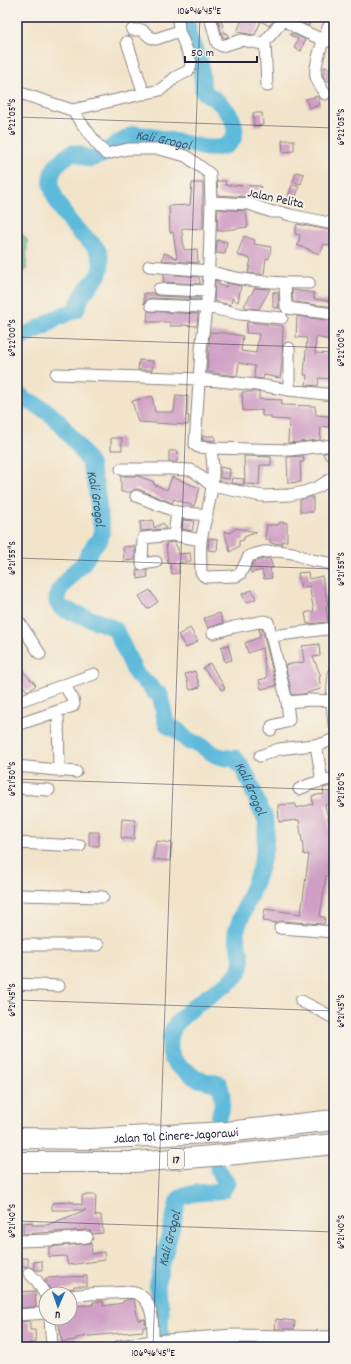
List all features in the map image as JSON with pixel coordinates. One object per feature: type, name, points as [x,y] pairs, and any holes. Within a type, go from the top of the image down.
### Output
[{"type":"highway","name":"Jalan Tol Cinere-Jagorawi","points":[[17,1138],[91,1139],[227,1132],[334,1120]]},
{"type":"highway","name":"Jalan Tol Cinere-Jagorawi","points":[[17,1162],[134,1162],[226,1155],[334,1144]]},
{"type":"street","points":[[17,92],[72,110],[160,90],[176,77],[188,71],[190,68],[190,55],[179,32],[178,17]]},
{"type":"street","points":[[210,17],[217,43],[219,45],[224,46],[242,40],[261,44],[265,42],[283,18],[287,22],[329,41]]},
{"type":"street","points":[[325,94],[316,79],[316,75],[319,56],[329,41],[333,17]]},
{"type":"street","points":[[132,30],[142,30],[150,38],[156,39],[179,32]]},
{"type":"street","points":[[127,42],[144,94]]},
{"type":"street","points":[[265,42],[267,86]]},
{"type":"street","points":[[72,110],[106,154],[128,149],[158,149],[186,156],[210,174],[211,202],[208,291],[201,350],[195,445],[198,447],[210,448],[290,450],[334,445]]},
{"type":"street","name":"Jalan Pelita","points":[[211,202],[249,204],[272,212],[280,212],[334,224]]},
{"type":"street","points":[[149,266],[209,271],[262,282],[309,283]]},
{"type":"street","points":[[285,283],[287,308],[334,314]]},
{"type":"street","points":[[159,289],[208,291]]},
{"type":"street","points":[[151,305],[206,307],[240,314],[282,318]]},
{"type":"street","points":[[289,348],[289,390]]},
{"type":"street","points":[[56,374],[200,379],[334,395]]},
{"type":"street","points":[[210,448],[213,465],[212,486],[201,540],[202,575],[206,577],[239,575],[248,556],[263,552],[278,551],[293,553],[311,560],[334,564]]},
{"type":"street","points":[[121,469],[191,470],[212,486],[262,496],[290,495],[318,487],[334,478]]},
{"type":"street","points":[[136,496],[177,512],[207,515]]},
{"type":"street","points":[[174,535],[177,512]]},
{"type":"street","points":[[156,562],[142,564],[142,539],[174,535],[201,540]]},
{"type":"street","points":[[17,620],[40,654]]},
{"type":"street","points":[[213,633],[266,620],[269,624],[288,702],[289,720],[272,726],[271,730]]},
{"type":"street","points":[[272,636],[334,628]]},
{"type":"street","points":[[17,702],[94,674]]},
{"type":"street","points":[[334,674],[334,724]]},
{"type":"street","points":[[17,725],[71,708],[74,704],[73,699],[64,685]]},
{"type":"street","points":[[288,702],[311,700],[333,701]]},
{"type":"street","points":[[58,711],[59,771]]},
{"type":"street","points":[[260,756],[279,749],[316,745],[334,739]]},
{"type":"street","points":[[316,745],[322,781]]},
{"type":"street","points":[[17,766],[76,772]]},
{"type":"street","points":[[299,789],[334,778]]},
{"type":"street","points":[[17,788],[49,790]]},
{"type":"street","points":[[17,844],[80,846]]},
{"type":"street","points":[[17,895],[103,897]]},
{"type":"street","points":[[280,928],[334,932]]},
{"type":"street","points":[[17,945],[98,945]]},
{"type":"street","points":[[17,984],[59,986]]},
{"type":"street","points":[[301,1001],[334,1018]]},
{"type":"street","points":[[17,1241],[87,1237]]},
{"type":"street","points":[[29,1273],[40,1286]]},
{"type":"street","points":[[78,1295],[129,1292],[140,1296],[149,1307],[152,1315],[154,1342]]},
{"type":"street","points":[[17,1315],[38,1314]]},
{"type":"street","points":[[51,1326],[52,1347]]},
{"type":"street","points":[[120,1347],[154,1342],[174,1341],[316,1342],[334,1338]]},
{"type":"green space","points":[[17,228],[27,240],[26,270],[17,277]]},
{"type":"building","points":[[217,17],[220,17],[225,34],[227,33],[228,37],[223,38]]},
{"type":"building","points":[[243,17],[275,17],[275,19],[269,26],[261,21],[255,35],[237,32]]},
{"type":"building","points":[[300,17],[313,17],[308,26],[298,20]]},
{"type":"building","points":[[291,33],[305,40],[301,51],[294,48],[298,39],[290,35]]},
{"type":"building","points":[[324,67],[334,70],[334,83],[325,80],[323,76]]},
{"type":"building","points":[[318,96],[320,105],[309,108],[306,99]]},
{"type":"building","points":[[253,113],[262,113],[263,125],[254,126]]},
{"type":"building","points":[[282,140],[294,140],[294,151],[283,152]]},
{"type":"building","points":[[296,172],[304,174],[301,184],[293,182]]},
{"type":"building","points":[[217,181],[226,181],[225,185],[261,186],[258,200],[249,197],[218,195]]},
{"type":"building","points":[[192,183],[203,183],[203,229],[182,228],[182,232],[184,250],[197,249],[198,263],[162,260],[164,253],[177,258],[173,232],[170,233],[169,206],[190,205]]},
{"type":"building","points":[[292,185],[299,187],[295,200],[288,198]]},
{"type":"building","points":[[218,209],[246,211],[248,227],[217,231]]},
{"type":"building","points":[[297,224],[334,231],[334,247],[324,244],[320,254],[298,246],[300,235],[295,234]]},
{"type":"building","points":[[244,236],[255,240],[254,244],[271,247],[269,259],[266,258],[264,274],[248,273],[251,259],[237,255]]},
{"type":"building","points":[[217,240],[227,242],[225,254],[216,253]]},
{"type":"building","points":[[164,274],[199,277],[200,284],[163,282]]},
{"type":"building","points":[[215,280],[219,281],[219,285],[226,287],[227,283],[241,286],[238,302],[232,298],[231,305],[214,301]]},
{"type":"building","points":[[255,288],[270,289],[259,309],[244,306]]},
{"type":"building","points":[[292,290],[314,293],[314,299],[334,302],[334,307],[293,302]]},
{"type":"building","points":[[273,292],[278,292],[279,308],[273,308]]},
{"type":"building","points":[[144,293],[153,293],[159,296],[200,298],[200,300],[151,298],[147,299],[144,304]]},
{"type":"building","points":[[148,311],[198,314],[197,326],[170,326],[170,322],[147,322]]},
{"type":"building","points":[[297,316],[334,321],[334,341],[316,337],[315,353],[334,354],[333,379],[319,378],[318,386],[306,385],[307,375],[304,375],[307,338],[296,337]]},
{"type":"building","points":[[247,322],[283,326],[280,378],[264,375],[263,379],[254,378],[255,366],[239,363],[237,376],[207,372],[210,332],[243,336],[241,351],[256,353],[259,334],[246,333]]},
{"type":"building","points":[[139,360],[153,361],[152,370],[138,370]]},
{"type":"building","points":[[242,392],[259,392],[259,399],[282,400],[281,405],[315,406],[316,415],[330,416],[329,427],[321,426],[320,440],[288,443],[289,420],[271,419],[271,416],[262,416],[262,410],[243,411]]},
{"type":"building","points":[[176,395],[188,396],[188,425],[138,422],[132,401],[152,396],[155,412],[174,412]]},
{"type":"building","points":[[203,436],[215,436],[215,441],[202,440]]},
{"type":"building","points":[[111,438],[122,438],[122,450],[111,450]]},
{"type":"building","points":[[169,451],[178,451],[177,462],[169,462]]},
{"type":"building","points":[[334,452],[334,460],[325,458],[323,453]]},
{"type":"building","points":[[244,456],[271,457],[271,465],[260,465],[259,485],[245,484]]},
{"type":"building","points":[[303,456],[304,462],[300,462],[301,482],[288,483],[287,457]]},
{"type":"building","points":[[220,467],[230,469],[229,479],[220,478]]},
{"type":"building","points":[[121,476],[138,476],[154,482],[153,484],[167,490],[172,477],[200,488],[194,506],[174,499],[172,503],[138,489],[131,492],[121,492]]},
{"type":"building","points":[[232,478],[244,479],[243,485],[231,483]]},
{"type":"building","points":[[313,497],[313,512],[300,512],[300,500]]},
{"type":"building","points":[[153,520],[154,528],[163,523],[166,529],[141,531],[140,522]]},
{"type":"building","points":[[183,520],[194,521],[192,531],[182,529]]},
{"type":"building","points":[[281,522],[287,523],[287,541],[282,541],[282,544],[270,543],[270,539],[265,539],[267,525],[277,525]]},
{"type":"building","points":[[236,528],[257,532],[244,537],[244,540],[239,541],[239,546],[230,552],[224,531],[230,533]]},
{"type":"building","points":[[209,538],[218,539],[217,551],[208,550]]},
{"type":"building","points":[[174,542],[178,548],[178,554],[190,553],[191,561],[178,563],[179,573],[172,574],[170,563],[168,563],[166,543]]},
{"type":"building","points":[[135,546],[135,560],[124,561],[123,547]]},
{"type":"building","points":[[270,559],[273,568],[270,568],[272,578],[264,579],[262,570],[251,573],[250,569],[254,562]]},
{"type":"building","points":[[136,569],[147,570],[148,577],[138,579]]},
{"type":"building","points":[[308,572],[309,579],[322,576],[328,605],[326,606],[328,622],[307,624],[305,613],[314,611],[309,586],[301,588],[298,573]]},
{"type":"building","points":[[150,590],[158,602],[147,609],[139,596]]},
{"type":"building","points":[[252,590],[256,599],[246,603],[242,594]]},
{"type":"building","points":[[220,613],[223,623],[208,628],[204,618]]},
{"type":"building","points":[[190,628],[198,641],[186,648],[178,635]]},
{"type":"building","points":[[262,628],[276,686],[261,689],[259,680],[267,678],[262,648],[248,653],[245,643],[260,637],[259,629]]},
{"type":"building","points":[[319,644],[320,656],[313,657],[321,676],[319,677],[321,689],[303,694],[292,695],[285,665],[304,662],[302,646]]},
{"type":"building","points":[[228,645],[232,660],[225,662],[221,647]]},
{"type":"building","points":[[210,663],[225,688],[222,690],[203,668]]},
{"type":"building","points":[[17,665],[36,685],[27,691],[17,679]]},
{"type":"building","points":[[195,671],[200,687],[190,690],[185,674]]},
{"type":"building","points":[[334,785],[334,803],[325,805],[333,840],[334,839],[334,876],[326,875],[320,917],[325,917],[324,924],[281,921],[276,923],[263,921],[265,909],[301,914],[309,854],[304,855],[299,820],[279,822],[278,805],[296,804],[296,808],[313,804],[312,796],[324,794],[323,788]]},
{"type":"building","points":[[122,819],[135,820],[134,839],[121,838]]},
{"type":"building","points":[[89,832],[99,832],[99,846],[89,846]]},
{"type":"building","points":[[156,841],[172,843],[170,861],[153,859]]},
{"type":"building","points":[[82,1195],[96,1195],[95,1216],[101,1215],[103,1233],[93,1234],[86,1230],[23,1234],[23,1223],[32,1222],[32,1225],[47,1225],[86,1210],[52,1210],[52,1203],[71,1202],[82,1205]]},
{"type":"building","points":[[91,1243],[92,1254],[104,1252],[105,1260],[68,1265],[66,1256],[49,1257],[49,1247]]},
{"type":"building","points":[[17,1258],[28,1258],[28,1266],[17,1268]]},
{"type":"building","points":[[42,1261],[42,1270],[36,1270],[34,1268],[34,1262]]},
{"type":"building","points":[[87,1276],[87,1286],[48,1286],[46,1283],[46,1278]]},
{"type":"building","points":[[35,1291],[36,1307],[20,1308],[20,1300],[17,1301],[17,1292]]},
{"type":"building","points":[[131,1299],[134,1300],[138,1320],[145,1319],[146,1327],[143,1327],[143,1331],[90,1336],[62,1342],[59,1326],[78,1326],[78,1306],[93,1305],[93,1302],[103,1301],[103,1306],[123,1303],[123,1301]]},
{"type":"building","points":[[276,1319],[295,1321],[294,1329],[275,1329]]},
{"type":"building","points":[[30,1321],[30,1330],[35,1330],[36,1343],[29,1343],[29,1347],[20,1347],[17,1322]]},
{"type":"waterway","name":"Kali Grogol","points":[[17,339],[44,326],[54,319],[76,310],[85,291],[99,274],[101,263],[99,252],[69,220],[56,199],[53,191],[51,184],[53,170],[65,157],[72,153],[79,154],[90,159],[102,155],[116,144],[134,134],[206,148],[223,147],[230,143],[233,139],[235,129],[229,113],[215,99],[203,91],[201,65],[188,34],[188,27],[184,17]]},
{"type":"waterway","name":"Kali Grogol","points":[[17,395],[49,413],[59,422],[79,447],[90,464],[96,487],[102,532],[100,540],[94,545],[83,564],[73,573],[60,589],[57,596],[57,602],[61,608],[115,629],[136,674],[149,685],[154,692],[160,695],[166,723],[170,727],[177,730],[189,742],[200,745],[219,756],[235,758],[248,778],[266,821],[263,858],[236,932],[236,938],[241,956],[238,973],[230,982],[207,997],[187,1013],[173,1029],[171,1035],[170,1052],[174,1062],[194,1077],[219,1084],[222,1093],[219,1118]]},
{"type":"waterway","name":"Kali Grogol","points":[[163,1347],[160,1334],[161,1307],[158,1298],[157,1282],[178,1200],[189,1194],[223,1190],[227,1183],[218,1170]]}]
